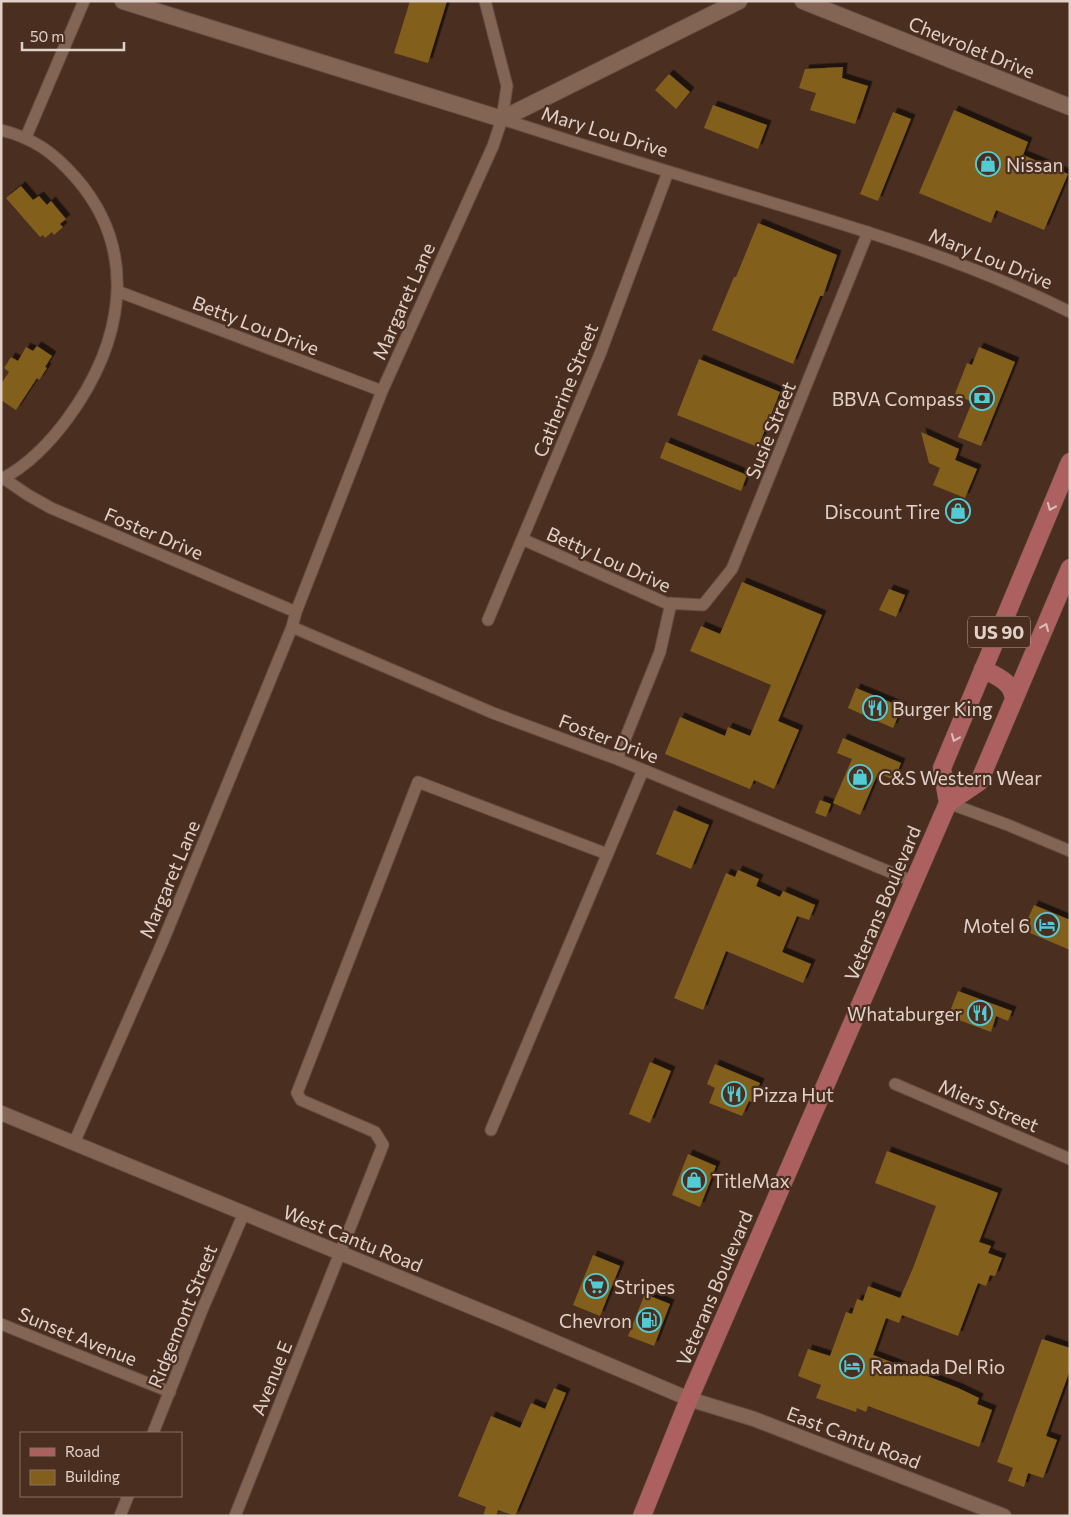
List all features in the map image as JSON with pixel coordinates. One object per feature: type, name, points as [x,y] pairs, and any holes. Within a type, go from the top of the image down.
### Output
[{"type":"main road","name":"Mary Lou Drive","points":[[123,1],[502,119]]},
{"type":"main road","points":[[502,119],[739,1]]},
{"type":"main road","name":"Chevrolet Drive","points":[[803,1],[1070,107]]},
{"type":"main road","name":"US 90","points":[[1070,462],[942,768],[948,803],[979,782],[1070,568]]},
{"type":"main road","points":[[984,670],[1008,684],[1013,692],[1014,700]]},
{"type":"main road","name":"Veterans Boulevard","points":[[642,1516],[689,1399],[948,803]]},
{"type":"street","points":[[26,138],[84,1]]},
{"type":"street","name":"Margaret Lane","points":[[74,1143],[163,941],[292,627],[296,612],[382,391],[493,146],[502,119],[507,86],[485,1]]},
{"type":"street","name":"Mary Lou Drive","points":[[502,119],[668,172],[868,232],[1025,290],[1070,312]]},
{"type":"street","points":[[1,130],[41,145],[64,164],[98,207],[106,226],[113,253],[118,291],[116,314],[105,353],[94,378],[55,435],[29,460],[2,478]]},
{"type":"street","name":"Catherine Street","points":[[488,620],[600,354],[668,172]]},
{"type":"street","name":"Susie Street","points":[[671,604],[703,605],[732,569],[868,232]]},
{"type":"street","name":"Betty Lou Drive","points":[[118,291],[382,391]]},
{"type":"street","name":"Foster Drive","points":[[2,478],[51,508],[296,612]]},
{"type":"street","name":"Betty Lou Drive","points":[[522,539],[671,604],[660,652],[617,759]]},
{"type":"street","name":"Foster Drive","points":[[292,627],[494,713],[617,759],[914,882]]},
{"type":"street","points":[[491,1130],[643,770]]},
{"type":"street","name":"Avenue E","points":[[235,1516],[383,1144],[375,1132],[300,1100],[297,1093],[418,782],[608,854]]},
{"type":"street","points":[[948,803],[1070,851]]},
{"type":"street","name":"Miers Street","points":[[895,1084],[1070,1159]]},
{"type":"street","name":"West Cantu Road","points":[[1,1113],[689,1399]]},
{"type":"street","name":"Ridgemont Street","points":[[153,1432],[202,1310],[244,1213]]},
{"type":"street","name":"Sunset Avenue","points":[[1,1324],[170,1392]]},
{"type":"street","name":"East Cantu Road","points":[[689,1399],[754,1419],[1004,1516]]},
{"type":"street","points":[[120,1516],[128,1497]]},
{"type":"building","points":[[410,1],[447,1],[428,63],[394,53]]},
{"type":"building","points":[[843,67],[842,78],[868,86],[855,124],[810,110],[816,93],[799,88],[805,69]]},
{"type":"building","points":[[669,74],[690,92],[676,109],[655,90]]},
{"type":"building","points":[[713,105],[767,125],[758,149],[704,128]]},
{"type":"building","name":"Nissan","points":[[954,110],[1028,142],[1023,155],[1068,174],[1044,230],[996,210],[991,223],[919,193]]},
{"type":"building","points":[[893,112],[911,119],[878,201],[860,194]]},
{"type":"building","points":[[21,186],[33,200],[39,196],[47,205],[51,201],[66,219],[60,224],[63,227],[54,235],[52,232],[45,238],[43,235],[40,237],[6,198]]},
{"type":"building","points":[[758,223],[837,255],[823,296],[820,296],[793,364],[712,330]]},
{"type":"building","points":[[37,346],[52,356],[39,380],[37,378],[16,410],[1,400],[1,384],[9,372],[4,368],[11,357],[18,361],[26,347],[33,351]]},
{"type":"building","name":"BBVA Compass","points":[[979,347],[1015,362],[981,446],[958,437],[972,402],[955,394],[967,363],[972,365]]},
{"type":"building","points":[[699,359],[780,392],[758,447],[677,415]]},
{"type":"building","points":[[921,432],[959,449],[955,460],[977,469],[965,498],[933,485],[940,468],[929,463]]},
{"type":"building","points":[[666,442],[747,475],[741,491],[660,458]]},
{"type":"building","points":[[742,582],[822,615],[778,721],[799,730],[774,789],[754,780],[750,789],[665,754],[680,717],[725,736],[728,727],[750,736],[771,685],[690,651],[701,626],[720,634]]},
{"type":"building","points":[[889,589],[905,595],[896,617],[879,610]]},
{"type":"building","name":"Burger King","points":[[856,688],[902,707],[893,728],[848,708]]},
{"type":"building","name":"C&S Western Wear","points":[[843,738],[901,763],[894,780],[878,773],[860,815],[833,803],[852,759],[837,753]]},
{"type":"building","points":[[820,800],[831,804],[826,817],[815,813]]},
{"type":"building","points":[[674,810],[709,825],[691,869],[656,854]]},
{"type":"building","points":[[738,870],[759,879],[756,886],[780,897],[783,891],[815,905],[809,920],[797,916],[782,952],[811,964],[803,983],[726,951],[703,1010],[674,998],[726,873],[735,877]]},
{"type":"building","name":"Motel 6","points":[[1034,905],[1070,920],[1070,950],[1023,930]]},
{"type":"building","name":"Whataburger","points":[[958,991],[1012,1011],[1008,1021],[996,1016],[991,1032],[948,1016]]},
{"type":"building","points":[[650,1062],[671,1071],[650,1123],[629,1114]]},
{"type":"building","name":"Pizza Hut","points":[[715,1064],[760,1083],[752,1102],[749,1101],[742,1116],[709,1103],[715,1088],[707,1084]]},
{"type":"building","points":[[887,1151],[998,1193],[979,1242],[991,1246],[988,1253],[1002,1258],[995,1276],[990,1275],[986,1286],[978,1283],[958,1336],[902,1315],[899,1323],[886,1318],[873,1355],[979,1398],[977,1404],[992,1410],[979,1447],[868,1406],[866,1412],[857,1408],[856,1412],[816,1398],[821,1385],[798,1376],[808,1349],[830,1356],[846,1312],[852,1314],[857,1299],[863,1301],[868,1286],[900,1298],[913,1268],[936,1206],[875,1183]]},
{"type":"building","name":"TitleMax","points":[[688,1154],[716,1166],[700,1207],[672,1195]]},
{"type":"building","name":"Stripes","points":[[593,1255],[620,1266],[600,1316],[573,1305]]},
{"type":"building","name":"Chevron","points":[[645,1294],[670,1304],[654,1346],[628,1336]]},
{"type":"building","points":[[1042,1339],[1070,1348],[1070,1370],[1046,1436],[1057,1440],[1043,1478],[1028,1473],[1024,1487],[1008,1481],[1013,1468],[997,1462]]},
{"type":"building","points":[[554,1388],[566,1393],[515,1516],[498,1510],[496,1516],[483,1516],[486,1507],[458,1496],[491,1416],[520,1428],[531,1403],[545,1409]]},
{"type":"place","name":"Nissan","points":[[988,164]]},
{"type":"place","name":"BBVA Compass","points":[[982,398]]},
{"type":"place","name":"Discount Tire","points":[[958,511]]},
{"type":"place","name":"Burger King","points":[[875,708]]},
{"type":"place","name":"C&S Western Wear","points":[[860,777]]},
{"type":"place","name":"Motel 6","points":[[1047,925]]},
{"type":"place","name":"Whataburger","points":[[980,1013]]},
{"type":"place","name":"Pizza Hut","points":[[734,1094]]},
{"type":"place","name":"TitleMax","points":[[694,1180]]},
{"type":"place","name":"Stripes","points":[[596,1286]]},
{"type":"place","name":"Chevron","points":[[649,1320]]},
{"type":"place","name":"Ramada Del Rio","points":[[852,1366]]}]
